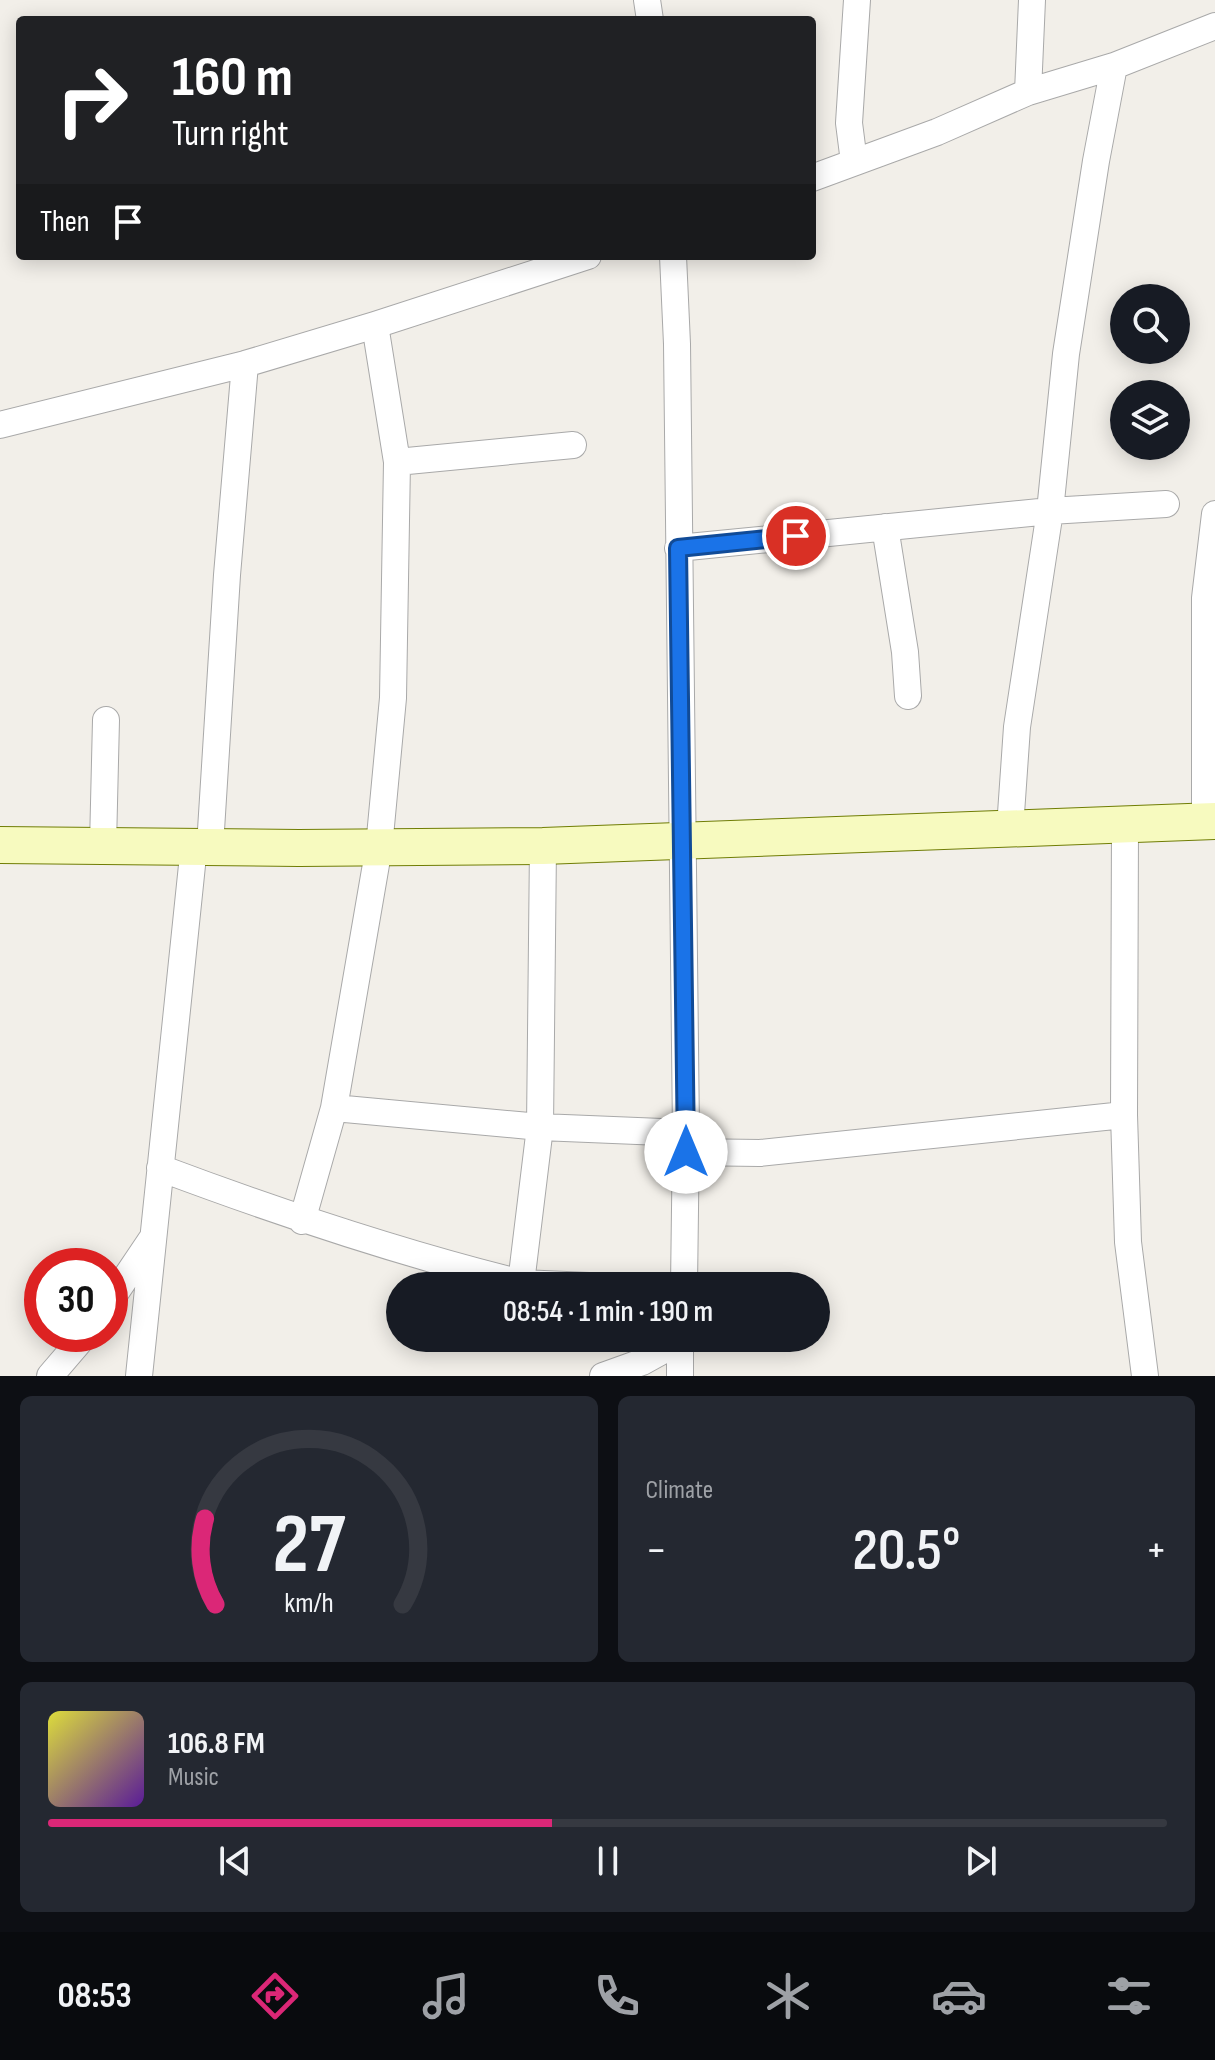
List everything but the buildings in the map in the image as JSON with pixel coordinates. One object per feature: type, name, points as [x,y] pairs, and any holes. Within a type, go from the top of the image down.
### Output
[{"type":"street","points":[[854,162],[849,123],[857,0]]},
{"type":"street","points":[[1028,92],[1032,0]]},
{"type":"street","points":[[816,176],[937,132],[1028,92],[1114,66],[1215,26]]},
{"type":"street","points":[[1010,828],[1017,727],[1050,511],[1066,354],[1114,66]]},
{"type":"street","points":[[0,425],[245,364],[576,260]]},
{"type":"street","points":[[673,260],[677,344],[686,1142],[684,1272]]},
{"type":"street","points":[[302,1221],[334,1108],[379,847],[393,698],[397,462],[375,325]]},
{"type":"street","points":[[139,1376],[159,1176],[202,846],[245,364]]},
{"type":"street","points":[[397,462],[573,445]]},
{"type":"street","points":[[678,548],[1050,511],[1166,504]]},
{"type":"street","points":[[0,845],[543,846],[1210,822],[1205,598],[1215,514]]},
{"type":"street","points":[[885,527],[901,622],[908,696]]},
{"type":"street","points":[[103,845],[106,720]]},
{"type":"street","points":[[1125,826],[1124,1115],[1128,1242],[1145,1376]]},
{"type":"street","points":[[522,1272],[540,1127],[543,846]]},
{"type":"street","points":[[334,1108],[686,1142],[760,1153],[1124,1115]]},
{"type":"street","points":[[159,1176],[477,1272]]},
{"type":"street","points":[[128,1270],[154,1225]]},
{"type":"street","points":[[50,1376],[71,1352]]},
{"type":"street","points":[[603,1376],[642,1362],[659,1352]]},
{"type":"street","points":[[680,1352],[680,1376]]},
{"type":"route","points":[[686,1152],[678,548],[796,536]]}]
